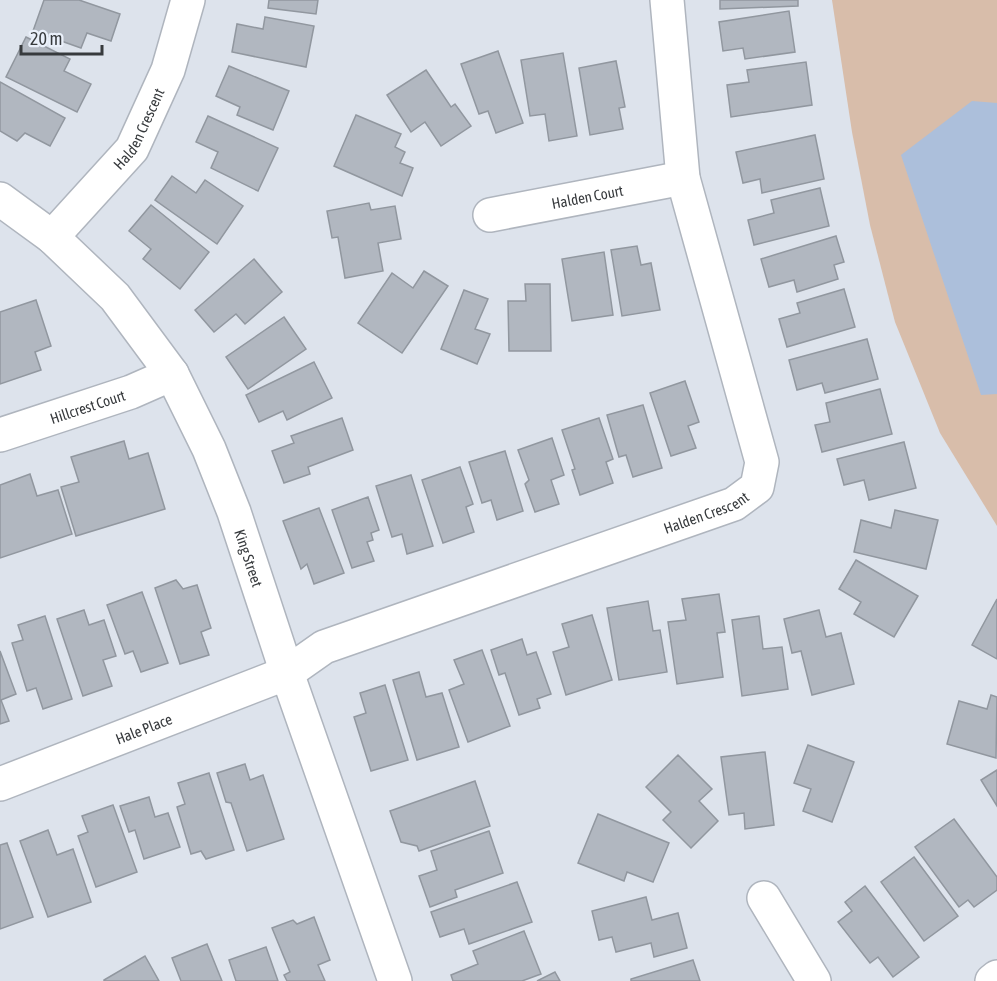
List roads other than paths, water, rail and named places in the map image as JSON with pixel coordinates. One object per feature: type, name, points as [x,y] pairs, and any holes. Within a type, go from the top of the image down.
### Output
[{"type":"street","name":"Halden Crescent","points":[[52,237],[132,149],[168,70],[188,0]]},
{"type":"street","name":"Halden Crescent","points":[[287,673],[324,647],[734,504],[757,487],[762,462],[683,178],[667,0]]},
{"type":"street","name":"Halden Court","points":[[490,215],[683,178]]},
{"type":"street","name":"King Street","points":[[0,199],[52,237],[115,297],[172,374],[209,449],[234,512],[287,673],[395,981]]},
{"type":"street","name":"Hillcrest Court","points":[[0,435],[131,392],[172,374]]},
{"type":"street","name":"Hale Place","points":[[0,784],[287,673]]},
{"type":"street","points":[[764,898],[814,981]]},
{"type":"street","points":[[992,981],[997,977]]},
{"type":"water","points":[[972,101],[997,103],[997,394],[981,395],[901,155]]}]
